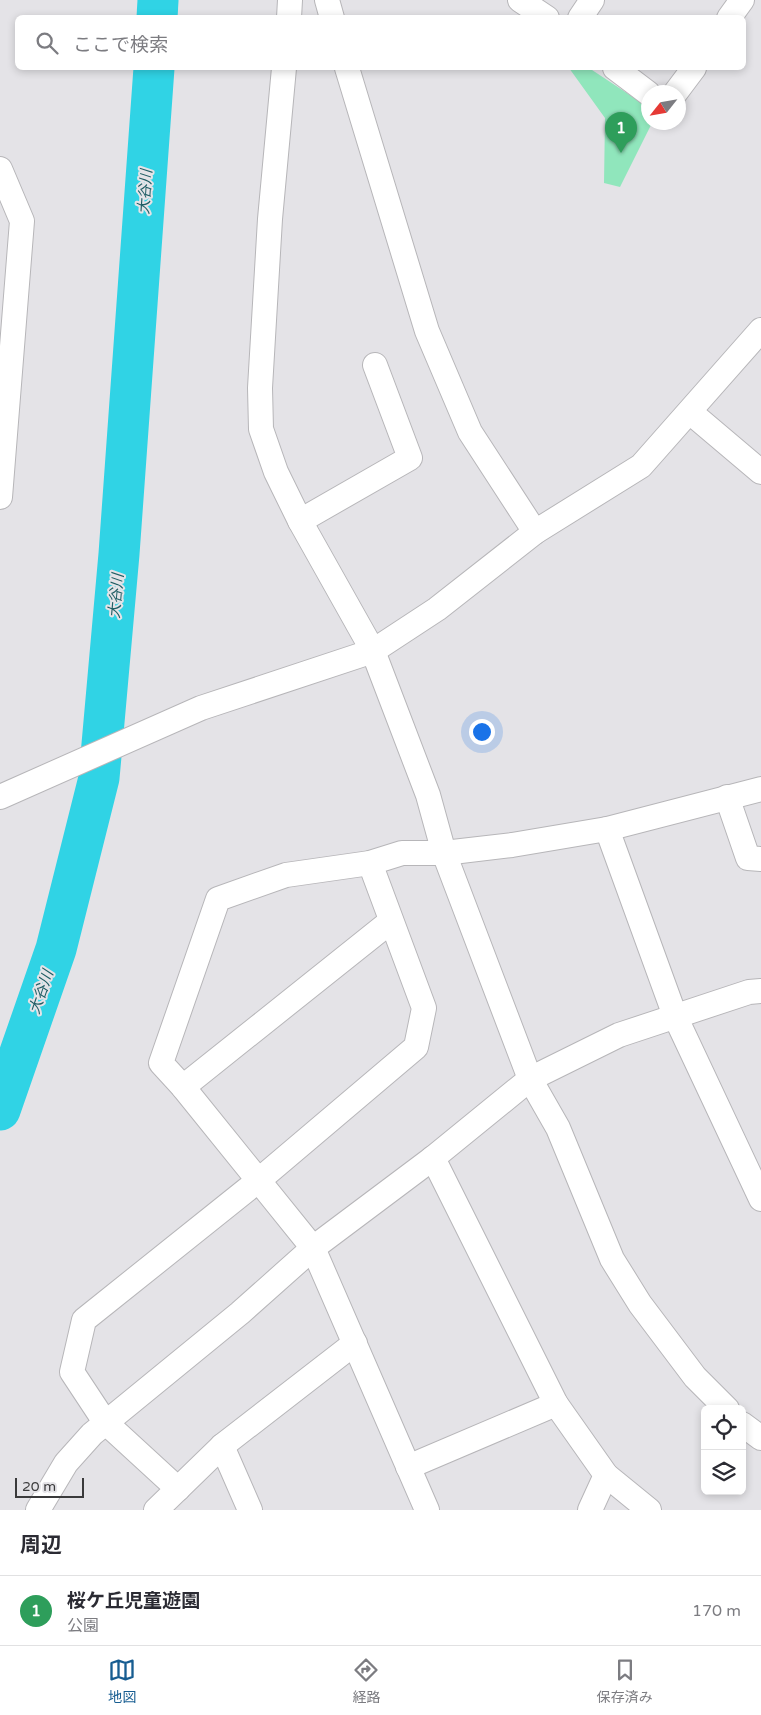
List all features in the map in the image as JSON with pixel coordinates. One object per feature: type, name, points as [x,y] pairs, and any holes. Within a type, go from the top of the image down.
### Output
[{"type":"street","points":[[289,15],[290,0]]},
{"type":"street","points":[[327,0],[331,15]]},
{"type":"street","points":[[520,0],[542,15]]},
{"type":"street","points":[[582,15],[592,0]]},
{"type":"street","points":[[731,15],[742,0]]},
{"type":"street","points":[[284,70],[270,219],[260,388],[261,429],[276,472],[300,521],[373,651],[422,778],[444,853],[530,1079],[558,1128],[612,1259],[640,1304],[674,1351],[695,1377],[723,1405]]},
{"type":"street","points":[[348,70],[427,331],[470,432],[535,532]]},
{"type":"street","points":[[618,70],[641,88]]},
{"type":"street","points":[[681,85],[692,70]]},
{"type":"street","points":[[0,169],[22,221],[0,497]]},
{"type":"street","points":[[0,798],[201,708],[373,651],[438,609],[535,532],[642,466],[761,330]]},
{"type":"street","points":[[300,521],[410,458],[375,366]]},
{"type":"street","points":[[690,412],[761,472]]},
{"type":"street","points":[[427,1510],[313,1248],[183,1087],[161,1063],[218,899],[286,875],[370,863],[402,854],[444,853],[512,845],[607,829],[761,789]]},
{"type":"street","points":[[727,798],[748,858],[761,859]]},
{"type":"street","points":[[607,829],[675,1016],[761,1199]]},
{"type":"street","points":[[178,1489],[105,1422],[72,1372],[84,1320],[259,1180],[416,1047],[424,1008],[370,863]]},
{"type":"street","points":[[183,1087],[391,920]]},
{"type":"street","points":[[38,1510],[66,1463],[105,1422],[240,1313],[313,1248],[432,1158],[530,1079],[619,1035],[749,992],[761,991]]},
{"type":"street","points":[[432,1158],[556,1404],[606,1475],[649,1510]]},
{"type":"street","points":[[156,1510],[222,1446],[355,1343]]},
{"type":"street","points":[[408,1467],[556,1404]]},
{"type":"street","points":[[746,1427],[761,1438]]},
{"type":"street","points":[[222,1446],[250,1510]]},
{"type":"street","points":[[590,1510],[606,1475]]},
{"type":"green space","points":[[570,70],[592,70],[641,102],[641,130],[648,130],[620,187],[604,183],[605,118]]},
{"type":"waterway","name":"大谷川","points":[[157,15],[158,0]]},
{"type":"waterway","name":"大谷川","points":[[0,1110],[56,949],[99,778],[119,554],[154,70]]},
{"type":"place","name":"桜ケ丘児童遊園","points":[[621,153]]}]
